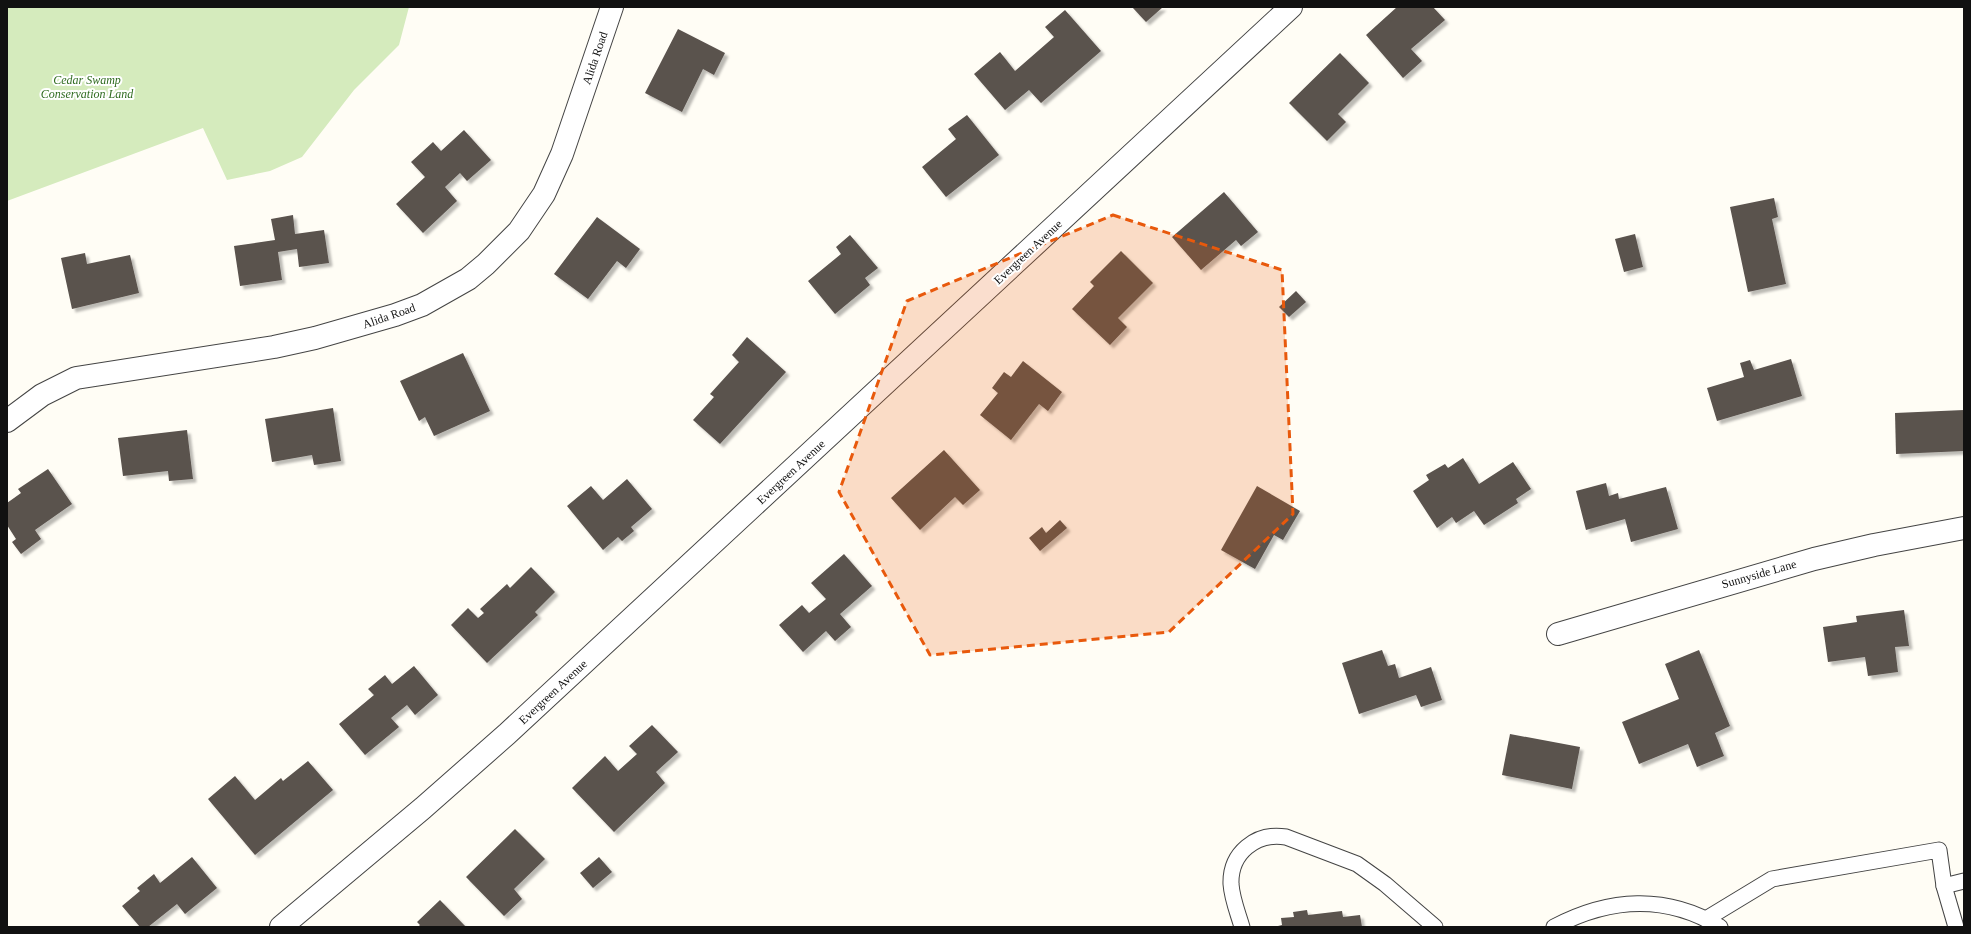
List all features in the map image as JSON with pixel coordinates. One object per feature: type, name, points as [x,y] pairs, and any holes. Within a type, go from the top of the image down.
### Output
[{"type":"street","name":"Alida Road","points":[[7,421],[42,394],[76,378],[274,347],[355,328],[415,307],[447,292],[468,279],[486,264],[519,231],[544,194],[562,154],[612,7]]},
{"type":"street","name":"Evergreen Avenue","points":[[281,927],[423,808],[507,734],[1292,7]]},
{"type":"street","name":"Sunnyside Lane","points":[[1558,634],[1814,559],[1874,544],[1964,528]]},
{"type":"lane","points":[[1242,927],[1231,885],[1232,870],[1237,858],[1250,844],[1266,837],[1276,835],[1286,837],[1357,864],[1384,884],[1435,927]]},
{"type":"lane","points":[[1706,919],[1772,879],[1939,850],[1944,886],[1956,927]]},
{"type":"lane","points":[[1944,886],[1964,881]]},
{"type":"lane","points":[[1554,927],[1594,910],[1611,906],[1644,903],[1660,904],[1706,919],[1720,927]]},
{"type":"highlighted area","points":[[1113,215],[1282,270],[1293,514],[1169,632],[930,655],[839,492],[907,301]]},
{"type":"green space","name":"Cedar Swamp Conservation Land","points":[[7,7],[409,7],[399,45],[354,90],[302,157],[270,171],[227,180],[203,128],[7,201]]},
{"type":"building","points":[[1132,7],[1163,7],[1146,22]]},
{"type":"building","points":[[1397,7],[1433,7],[1445,20],[1411,49],[1422,61],[1403,78],[1366,35]]},
{"type":"building","points":[[1065,10],[1101,51],[1041,103],[1029,90],[1005,110],[974,74],[1000,52],[1015,71],[1054,37],[1045,27]]},
{"type":"building","points":[[678,29],[725,53],[714,75],[703,69],[682,112],[645,93]]},
{"type":"building","points":[[1340,53],[1369,83],[1338,114],[1346,122],[1327,141],[1289,103]]},
{"type":"building","points":[[967,115],[999,155],[946,197],[922,167],[956,139],[948,129]]},
{"type":"building","points":[[464,130],[491,160],[467,181],[460,173],[445,187],[457,201],[423,233],[396,204],[425,177],[411,162],[433,142],[441,151]]},
{"type":"building","points":[[1224,192],[1258,232],[1241,246],[1236,240],[1201,270],[1172,237]]},
{"type":"building","points":[[1774,198],[1778,217],[1772,219],[1786,284],[1748,292],[1730,207]]},
{"type":"building","points":[[293,215],[295,234],[324,230],[329,263],[299,267],[297,249],[278,252],[282,280],[240,286],[234,246],[275,240],[271,219]]},
{"type":"building","points":[[597,217],[640,249],[626,268],[617,261],[588,299],[554,274]]},
{"type":"building","points":[[1635,234],[1643,267],[1624,272],[1615,239]]},
{"type":"building","points":[[850,235],[878,268],[865,278],[870,285],[835,314],[808,281],[841,254],[836,247]]},
{"type":"building","points":[[1121,251],[1153,283],[1118,318],[1127,327],[1110,345],[1072,309],[1094,286],[1090,282]]},
{"type":"building","points":[[85,253],[87,264],[130,255],[139,293],[72,309],[61,258]]},
{"type":"building","points":[[1296,291],[1306,302],[1289,317],[1279,307]]},
{"type":"building","points":[[747,337],[786,372],[720,444],[693,420],[714,397],[710,394],[739,362],[732,355]]},
{"type":"building","points":[[463,353],[490,411],[434,436],[425,417],[419,421],[400,381]]},
{"type":"building","points":[[1791,359],[1802,396],[1717,421],[1707,388],[1744,377],[1740,363],[1750,360],[1754,370]]},
{"type":"building","points":[[1023,361],[1062,392],[1048,411],[1039,404],[1011,440],[980,415],[998,393],[992,388],[1004,372],[1011,377]]},
{"type":"building","points":[[333,408],[341,461],[314,465],[312,455],[272,462],[265,419]]},
{"type":"building","points":[[1964,410],[1964,451],[1896,454],[1895,413]]},
{"type":"building","points":[[187,430],[193,479],[169,481],[168,471],[123,476],[118,438]]},
{"type":"building","points":[[944,450],[980,490],[963,505],[955,497],[920,530],[891,498]]},
{"type":"building","points":[[1463,458],[1479,484],[1513,462],[1531,489],[1516,499],[1518,503],[1484,525],[1474,511],[1456,523],[1452,517],[1437,528],[1413,491],[1429,480],[1426,475],[1445,464],[1448,468]]},
{"type":"building","points":[[48,469],[72,504],[35,530],[41,539],[21,554],[12,542],[16,539],[7,525],[7,503],[21,493],[18,489]]},
{"type":"building","points":[[627,479],[652,509],[631,527],[634,531],[622,541],[618,537],[603,550],[567,506],[591,486],[603,500]]},
{"type":"building","points":[[1606,483],[1609,496],[1618,493],[1619,499],[1666,487],[1678,529],[1631,542],[1625,519],[1586,530],[1576,491]]},
{"type":"building","points":[[1257,486],[1300,511],[1283,540],[1274,535],[1255,569],[1221,550]]},
{"type":"building","points":[[1060,520],[1067,528],[1040,551],[1029,538],[1042,527],[1046,533]]},
{"type":"building","points":[[844,554],[872,586],[840,614],[851,627],[835,641],[826,631],[803,652],[779,625],[802,605],[809,613],[826,599],[811,583]]},
{"type":"building","points":[[531,567],[555,592],[535,612],[538,615],[487,663],[451,625],[468,608],[478,618],[484,613],[480,609],[507,584],[510,588]]},
{"type":"building","points":[[1904,610],[1909,646],[1895,647],[1898,672],[1868,676],[1865,657],[1828,662],[1823,627],[1857,622],[1856,616]]},
{"type":"building","points":[[1382,650],[1388,666],[1395,664],[1399,678],[1431,667],[1442,700],[1421,707],[1416,695],[1359,714],[1342,663]]},
{"type":"building","points":[[1699,650],[1730,726],[1715,733],[1724,756],[1697,767],[1688,744],[1639,764],[1622,722],[1679,699],[1665,664]]},
{"type":"building","points":[[414,666],[438,695],[415,715],[407,705],[391,718],[399,727],[365,755],[339,724],[374,695],[368,689],[385,675],[392,684]]},
{"type":"building","points":[[652,725],[678,752],[656,772],[665,783],[614,832],[572,788],[605,756],[618,771],[637,754],[629,746]]},
{"type":"building","points":[[1510,734],[1580,747],[1572,789],[1502,775]]},
{"type":"building","points":[[308,761],[333,790],[255,855],[208,799],[235,776],[255,800],[281,778],[283,781]]},
{"type":"building","points":[[515,829],[545,859],[514,889],[522,899],[504,916],[466,877]]},
{"type":"building","points":[[192,857],[217,888],[185,914],[177,904],[148,927],[140,927],[122,906],[140,891],[137,888],[154,874],[160,883]]},
{"type":"building","points":[[599,857],[612,872],[593,888],[580,873]]},
{"type":"building","points":[[440,900],[466,927],[418,927],[420,925],[417,922]]},
{"type":"building","points":[[1307,910],[1308,915],[1342,911],[1343,917],[1360,915],[1362,927],[1274,927],[1282,925],[1281,918],[1294,917],[1293,912]]}]
